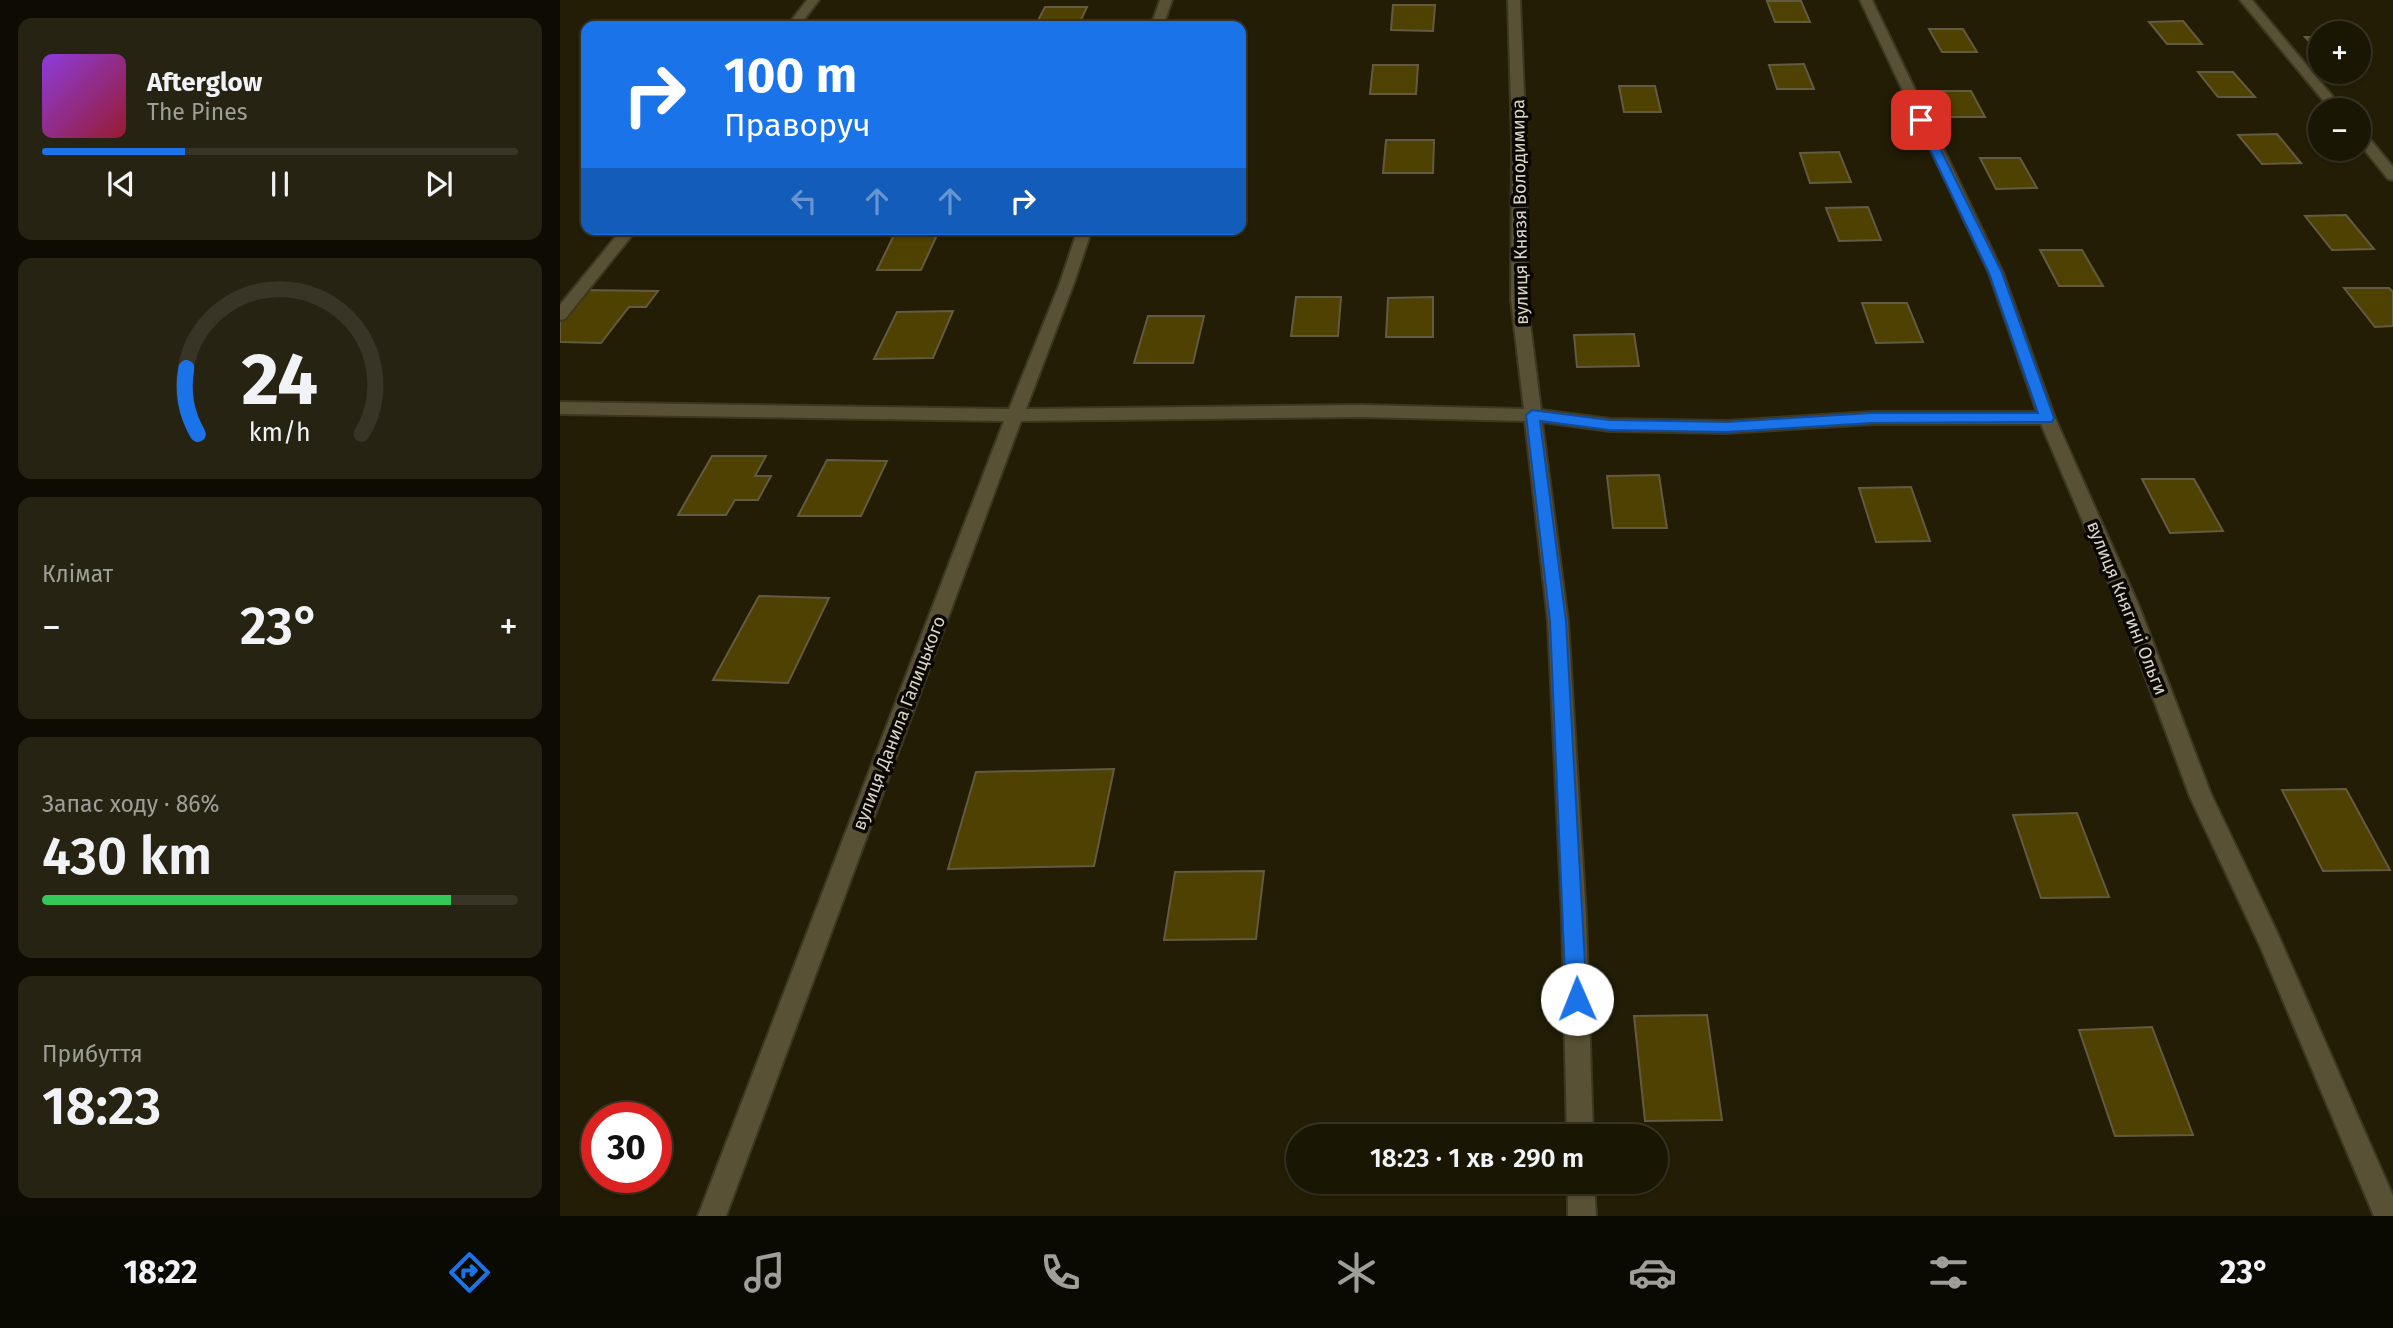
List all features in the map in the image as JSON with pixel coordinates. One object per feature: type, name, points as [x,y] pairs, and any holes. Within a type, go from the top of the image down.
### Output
[{"type":"street","points":[[797,21],[813,0]]},
{"type":"street","points":[[1159,21],[1166,0]]},
{"type":"street","name":"вулиця Князя Володимира","points":[[1514,0],[1519,141],[1519,300],[1558,621],[1574,916],[1580,1124]]},
{"type":"street","name":"вулиця Княгині Ольги","points":[[1866,0],[1996,273],[2047,418],[2129,606],[2201,797],[2268,938],[2388,1216]]},
{"type":"street","points":[[2246,0],[2328,98]]},
{"type":"street","points":[[2371,149],[2393,176]]},
{"type":"street","points":[[560,314],[625,235]]},
{"type":"street","name":"вулиця Данила Галицького","points":[[712,1216],[1067,284],[1083,235]]},
{"type":"street","points":[[560,408],[1015,415],[1362,411],[1532,415],[1609,425],[1727,427],[1872,418],[2047,418]]},
{"type":"street","points":[[1581,1194],[1582,1216]]},
{"type":"building","points":[[1767,1],[1801,1],[1810,22],[1775,22]]},
{"type":"building","points":[[1393,5],[1435,5],[1433,31],[1391,30]]},
{"type":"building","points":[[1045,7],[1087,7],[1080,21],[1038,21]]},
{"type":"building","points":[[2183,21],[2202,44],[2167,44],[2149,22]]},
{"type":"building","points":[[1929,29],[1963,29],[1977,52],[1942,52]]},
{"type":"building","points":[[1804,64],[1814,89],[1777,89],[1769,65]]},
{"type":"building","points":[[1373,65],[1418,65],[1416,94],[1370,94]]},
{"type":"building","points":[[2198,72],[2233,72],[2255,97],[2218,97]]},
{"type":"building","points":[[1619,86],[1655,86],[1661,112],[1624,112]]},
{"type":"building","points":[[1934,91],[1971,91],[1985,117],[1948,117]]},
{"type":"building","points":[[2277,134],[2301,163],[2262,164],[2238,135]]},
{"type":"building","points":[[1386,140],[1434,140],[1433,173],[1383,173]]},
{"type":"building","points":[[1839,152],[1851,182],[1810,183],[1800,153]]},
{"type":"building","points":[[1980,158],[2020,158],[2037,188],[1996,189]]},
{"type":"building","points":[[1868,207],[1881,240],[1839,241],[1826,208]]},
{"type":"building","points":[[2346,215],[2374,249],[2332,250],[2305,216]]},
{"type":"building","points":[[894,235],[937,235],[921,270],[877,270]]},
{"type":"building","points":[[2040,250],[2082,250],[2103,286],[2059,286]]},
{"type":"building","points":[[2344,288],[2389,288],[2393,292],[2393,326],[2375,327]]},
{"type":"building","points":[[580,290],[658,291],[646,307],[629,307],[601,343],[560,342],[560,315]]},
{"type":"building","points":[[1296,297],[1341,297],[1338,336],[1291,336]]},
{"type":"building","points":[[1433,297],[1433,337],[1386,337],[1388,298]]},
{"type":"building","points":[[1862,303],[1907,303],[1923,342],[1876,343]]},
{"type":"building","points":[[953,311],[933,358],[874,359],[897,312]]},
{"type":"building","points":[[1148,316],[1204,316],[1193,363],[1134,363]]},
{"type":"building","points":[[1634,334],[1639,366],[1577,367],[1574,335]]},
{"type":"building","points":[[712,456],[766,456],[755,476],[771,476],[758,500],[735,500],[726,515],[678,515]]},
{"type":"building","points":[[827,460],[887,461],[861,516],[798,516]]},
{"type":"building","points":[[1659,475],[1667,528],[1613,528],[1607,476]]},
{"type":"building","points":[[2142,479],[2194,479],[2223,531],[2170,533]]},
{"type":"building","points":[[1911,487],[1930,541],[1876,542],[1859,488]]},
{"type":"building","points":[[759,596],[829,598],[788,683],[713,680]]},
{"type":"building","points":[[1114,769],[1094,866],[948,869],[976,772]]},
{"type":"building","points":[[2346,789],[2390,870],[2323,871],[2282,790]]},
{"type":"building","points":[[2077,813],[2109,897],[2041,898],[2013,815]]},
{"type":"building","points":[[1264,871],[1256,939],[1164,940],[1175,872]]},
{"type":"building","points":[[1707,1015],[1722,1120],[1645,1121],[1634,1016]]},
{"type":"building","points":[[2152,1027],[2193,1135],[2115,1136],[2079,1030]]},
{"type":"route","points":[[1577,999],[1558,621],[1532,415],[1609,425],[1727,427],[1872,418],[2047,418],[1996,273],[1921,120]]}]
